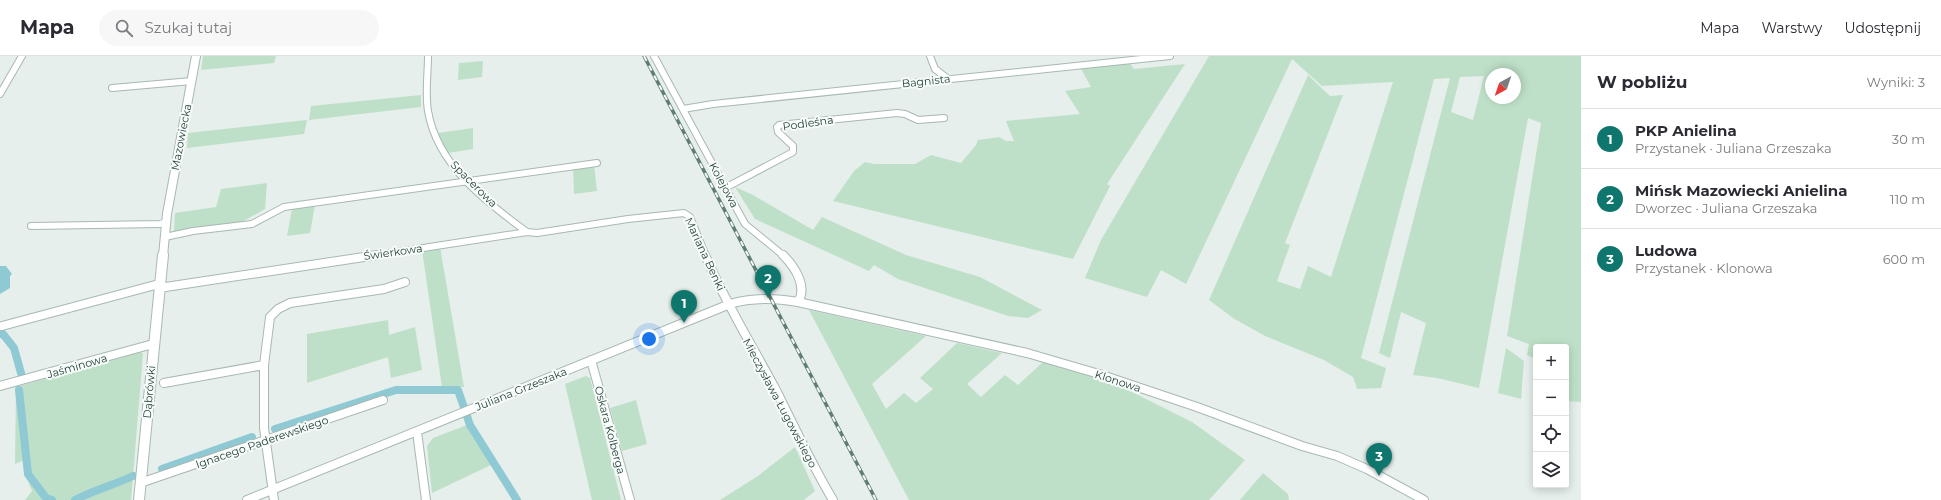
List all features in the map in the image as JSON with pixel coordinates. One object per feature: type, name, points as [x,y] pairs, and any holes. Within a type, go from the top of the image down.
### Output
[{"type":"street","points":[[0,94],[22,56]]},
{"type":"street","name":"Mazowiecka","points":[[167,220],[196,56]]},
{"type":"street","name":"Spacerowa","points":[[428,56],[427,88],[429,116],[438,142],[443,151],[467,181],[527,232]]},
{"type":"street","name":"Kolejowa","points":[[654,56],[725,188],[750,230],[778,249],[790,261],[800,285],[802,296],[798,302]]},
{"type":"street","points":[[930,56],[935,70],[948,79]]},
{"type":"street","name":"Bagnista","points":[[683,109],[1170,56]]},
{"type":"street","points":[[112,88],[192,81]]},
{"type":"street","name":"Podleśna","points":[[725,188],[788,156],[794,149],[793,146],[778,132],[777,127],[779,125],[897,113],[905,114],[914,120],[944,118]]},
{"type":"street","points":[[165,237],[193,231],[252,224],[262,220],[276,210],[284,208],[597,163]]},
{"type":"street","name":"Mariana Benki","points":[[628,218],[680,212],[688,215],[715,278],[730,304]]},
{"type":"street","name":"Świerkowa","points":[[159,286],[527,232],[537,233],[628,218]]},
{"type":"street","points":[[31,226],[160,224],[167,220]]},
{"type":"street","name":"Dąbrówki","points":[[139,500],[153,344],[167,220]]},
{"type":"street","points":[[274,500],[265,440],[264,365],[270,317],[285,304],[302,300],[384,289],[405,282]]},
{"type":"street","points":[[2,326],[159,286]]},
{"type":"street","name":"Juliana Grzeszaka","points":[[247,500],[730,304],[748,299],[767,297],[798,302]]},
{"type":"street","name":"Klonowa","points":[[798,302],[1027,353],[1099,374],[1197,407],[1302,446],[1337,456],[1424,500]]},
{"type":"street","name":"Mieczysława Ługowskiego","points":[[730,304],[818,475],[833,500]]},
{"type":"street","name":"Jaśminowa","points":[[0,386],[153,344]]},
{"type":"street","name":"Oskara Kolberga","points":[[591,360],[630,500]]},
{"type":"street","points":[[164,383],[264,365]]},
{"type":"street","name":"Ignacego Paderewskiego","points":[[140,483],[383,400]]},
{"type":"street","points":[[417,432],[426,500]]},
{"type":"green space","points":[[203,56],[276,56],[274,63],[201,70]]},
{"type":"green space","points":[[1209,56],[1581,56],[1581,402],[1569,401],[1569,344],[1533,344],[1533,358],[1527,355],[1529,344],[1507,336],[1541,123],[1528,118],[1479,388],[1437,378],[1413,375],[1426,323],[1401,312],[1390,358],[1379,353],[1450,78],[1434,79],[1361,358],[1386,368],[1381,388],[1357,389],[1353,377],[1324,360],[1265,336],[1233,318],[1209,300],[1308,75],[1330,96],[1343,95],[1285,243],[1290,245],[1277,281],[1300,289],[1308,266],[1331,277],[1393,82],[1322,86],[1292,59],[1186,284],[1161,270],[1147,297],[1085,278],[1101,240]],"holes":[[[1484,76],[1473,120],[1451,112],[1460,77]]]},
{"type":"green space","points":[[483,61],[482,77],[458,80],[459,63]]},
{"type":"green space","points":[[1128,61],[1134,69],[1185,64],[1107,184],[1110,186],[1073,259],[833,201],[854,171],[865,162],[874,164],[915,164],[931,155],[961,163],[976,145],[978,140],[999,137],[1006,141],[1014,141],[1006,121],[1080,114],[1065,91],[1091,87],[1080,67]]},
{"type":"green space","points":[[421,95],[421,107],[309,120],[311,106]]},
{"type":"green space","points":[[307,120],[304,134],[187,148],[188,133]]},
{"type":"green space","points":[[473,128],[473,149],[448,153],[438,137],[438,133]]},
{"type":"green space","points":[[594,165],[597,191],[574,194],[573,168]]},
{"type":"green space","points":[[267,183],[265,209],[240,223],[177,233],[174,231],[175,213],[216,207],[221,189]]},
{"type":"green space","points":[[735,187],[753,195],[813,230],[822,217],[906,255],[980,277],[1042,310],[1028,318],[1008,316],[898,279],[874,265],[869,271],[755,219]]},
{"type":"green space","points":[[315,205],[310,233],[287,236],[292,209]]},
{"type":"green space","points":[[440,247],[464,387],[442,387],[422,250]]},
{"type":"green space","points":[[809,310],[926,336],[872,384],[886,409],[904,393],[916,403],[933,389],[920,378],[957,343],[1002,353],[967,384],[981,397],[1005,375],[1018,385],[1043,362],[1118,385],[1192,422],[1245,460],[1209,500],[909,500]]},
{"type":"green space","points":[[388,320],[389,335],[415,327],[422,370],[391,378],[388,357],[307,383],[307,334]]},
{"type":"green space","points":[[1506,348],[1524,361],[1521,399],[1498,393]]},
{"type":"green space","points":[[141,352],[143,354],[131,500],[25,500],[32,491],[26,476],[24,460],[15,464],[16,387]]},
{"type":"green space","points":[[586,376],[590,378],[621,500],[592,500],[565,384]]},
{"type":"green space","points":[[636,400],[647,444],[622,451],[610,408]]},
{"type":"green space","points":[[467,425],[491,465],[432,493],[427,446],[433,438]]},
{"type":"green space","points":[[795,447],[815,491],[804,500],[720,500],[758,476]]},
{"type":"green space","points":[[1263,473],[1288,494],[1289,500],[1240,500]]},
{"type":"water","points":[[0,266],[6,266],[12,274],[10,276],[10,288],[0,294]]},
{"type":"waterway","points":[[0,334],[3,334],[14,348],[21,373]]},
{"type":"waterway","points":[[19,390],[28,474],[46,498],[52,500]]},
{"type":"waterway","points":[[275,429],[396,390],[458,390],[470,425],[517,500]]},
{"type":"waterway","points":[[162,469],[252,437]]},
{"type":"waterway","points":[[75,500],[133,476]]},
{"type":"railway","points":[[644,56],[876,500]]},
{"type":"place","name":"Mińsk Mazowiecki Anielina","points":[[768,298]]},
{"type":"place","name":"PKP Anielina","points":[[684,323]]},
{"type":"place","name":"Ludowa","points":[[1379,476]]}]
